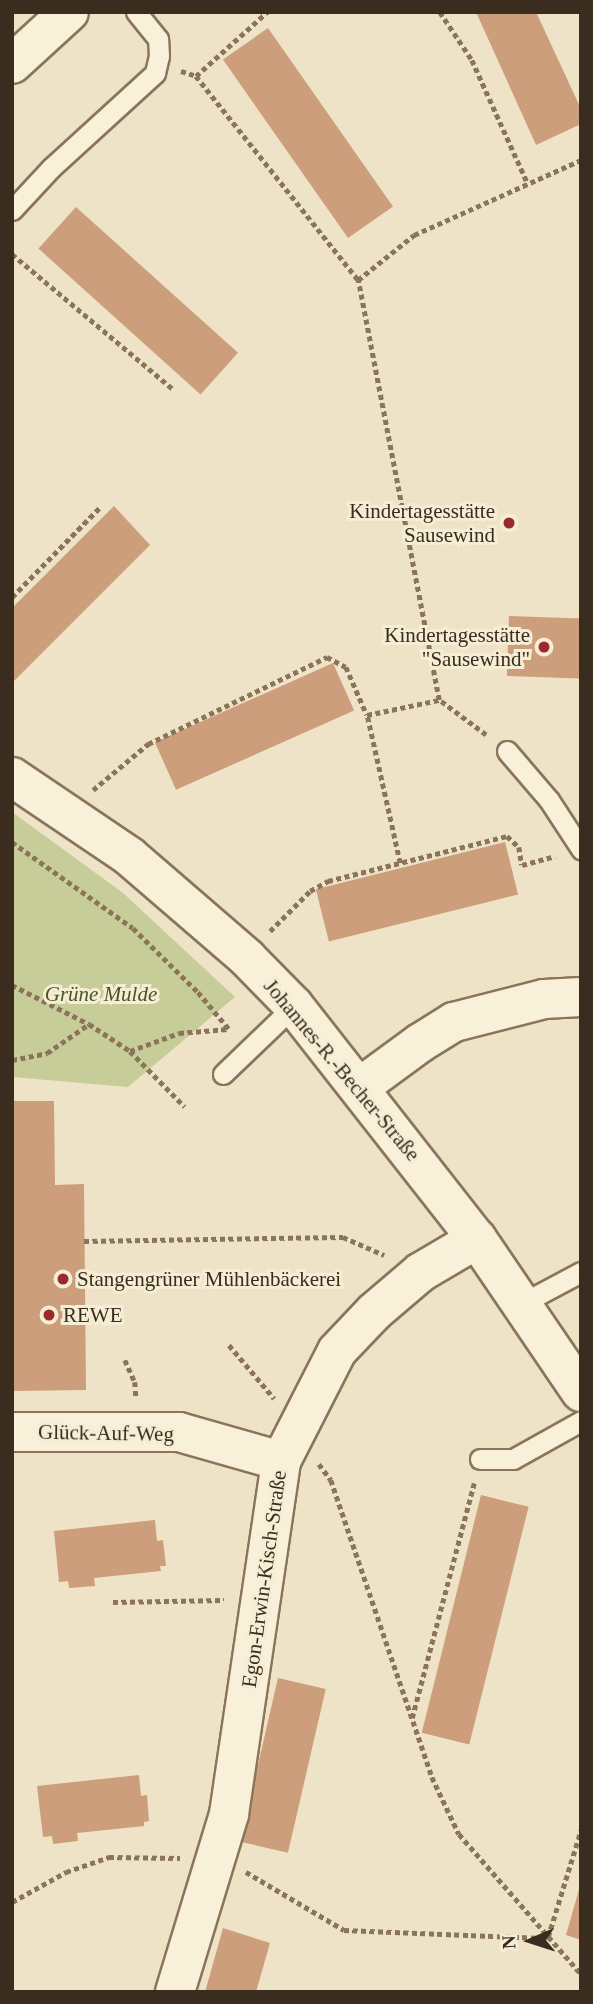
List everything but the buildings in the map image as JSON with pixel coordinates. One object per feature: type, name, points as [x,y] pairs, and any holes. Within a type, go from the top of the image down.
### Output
[{"type":"street","points":[[12,64],[69,12]]},
{"type":"street","name":"Johannes-R.-Becher-Straße","points":[[12,776],[129,856],[247,958],[294,1006],[477,1239],[581,1392]]},
{"type":"street","points":[[360,1087],[454,1022],[544,999],[581,996]]},
{"type":"street","name":"Egon-Erwin-Kisch-Straße","points":[[175,1992],[229,1814],[260,1604],[289,1445],[337,1352],[374,1312],[421,1272],[477,1239]]},
{"type":"street","name":"Glück-Auf-Weg","points":[[12,1432],[179,1432],[289,1445]]},
{"type":"lane","points":[[12,210],[51,168],[155,73],[158,39],[136,12]]},
{"type":"lane","points":[[507,751],[549,800],[581,849]]},
{"type":"lane","points":[[223,1074],[294,1006]]},
{"type":"lane","points":[[522,1304],[581,1272]]},
{"type":"lane","points":[[480,1459],[513,1460],[581,1421]]},
{"type":"path","points":[[195,76],[267,12]]},
{"type":"path","points":[[440,12],[471,60],[528,184]]},
{"type":"path","points":[[157,63],[195,76],[358,280],[439,700],[507,751]]},
{"type":"path","points":[[358,280],[414,235],[581,160]]},
{"type":"path","points":[[12,254],[173,389]]},
{"type":"path","points":[[12,597],[101,506]]},
{"type":"path","points":[[66,813],[148,744],[327,657],[346,667],[367,715],[400,863]]},
{"type":"path","points":[[367,715],[439,700]]},
{"type":"path","points":[[247,958],[284,913],[310,891],[328,881],[507,836],[519,847],[522,865],[557,855]]},
{"type":"path","points":[[12,842],[133,928],[198,992],[229,1029]]},
{"type":"path","points":[[12,985],[89,1024],[130,1051],[185,1107]]},
{"type":"path","points":[[12,1060],[47,1053],[89,1024]]},
{"type":"path","points":[[130,1051],[179,1033],[229,1029],[263,1036]]},
{"type":"path","points":[[84,1241],[343,1237],[387,1257]]},
{"type":"path","points":[[229,1345],[289,1445],[316,1459],[331,1480],[432,1777],[459,1834],[581,1974]]},
{"type":"path","points":[[412,1719],[480,1459]]},
{"type":"path","points":[[113,1602],[179,1599],[239,1600],[260,1604]]},
{"type":"path","points":[[548,1938],[581,1830]]},
{"type":"path","points":[[12,1902],[66,1872],[109,1857],[184,1858],[217,1855],[344,1930],[548,1938]]},
{"type":"green space","name":"Grüne Mulde","points":[[12,812],[123,893],[235,997],[128,1087],[12,1077]]},
{"type":"place","name":"Kindertagesstätte Sausewind","points":[[509,523]]},
{"type":"place","name":"Kindertagesstätte \"Sausewind\"","points":[[544,647]]},
{"type":"place","name":"Stangengrüner Mühlenbäckerei","points":[[63,1279]]},
{"type":"place","name":"REWE","points":[[49,1315]]}]
